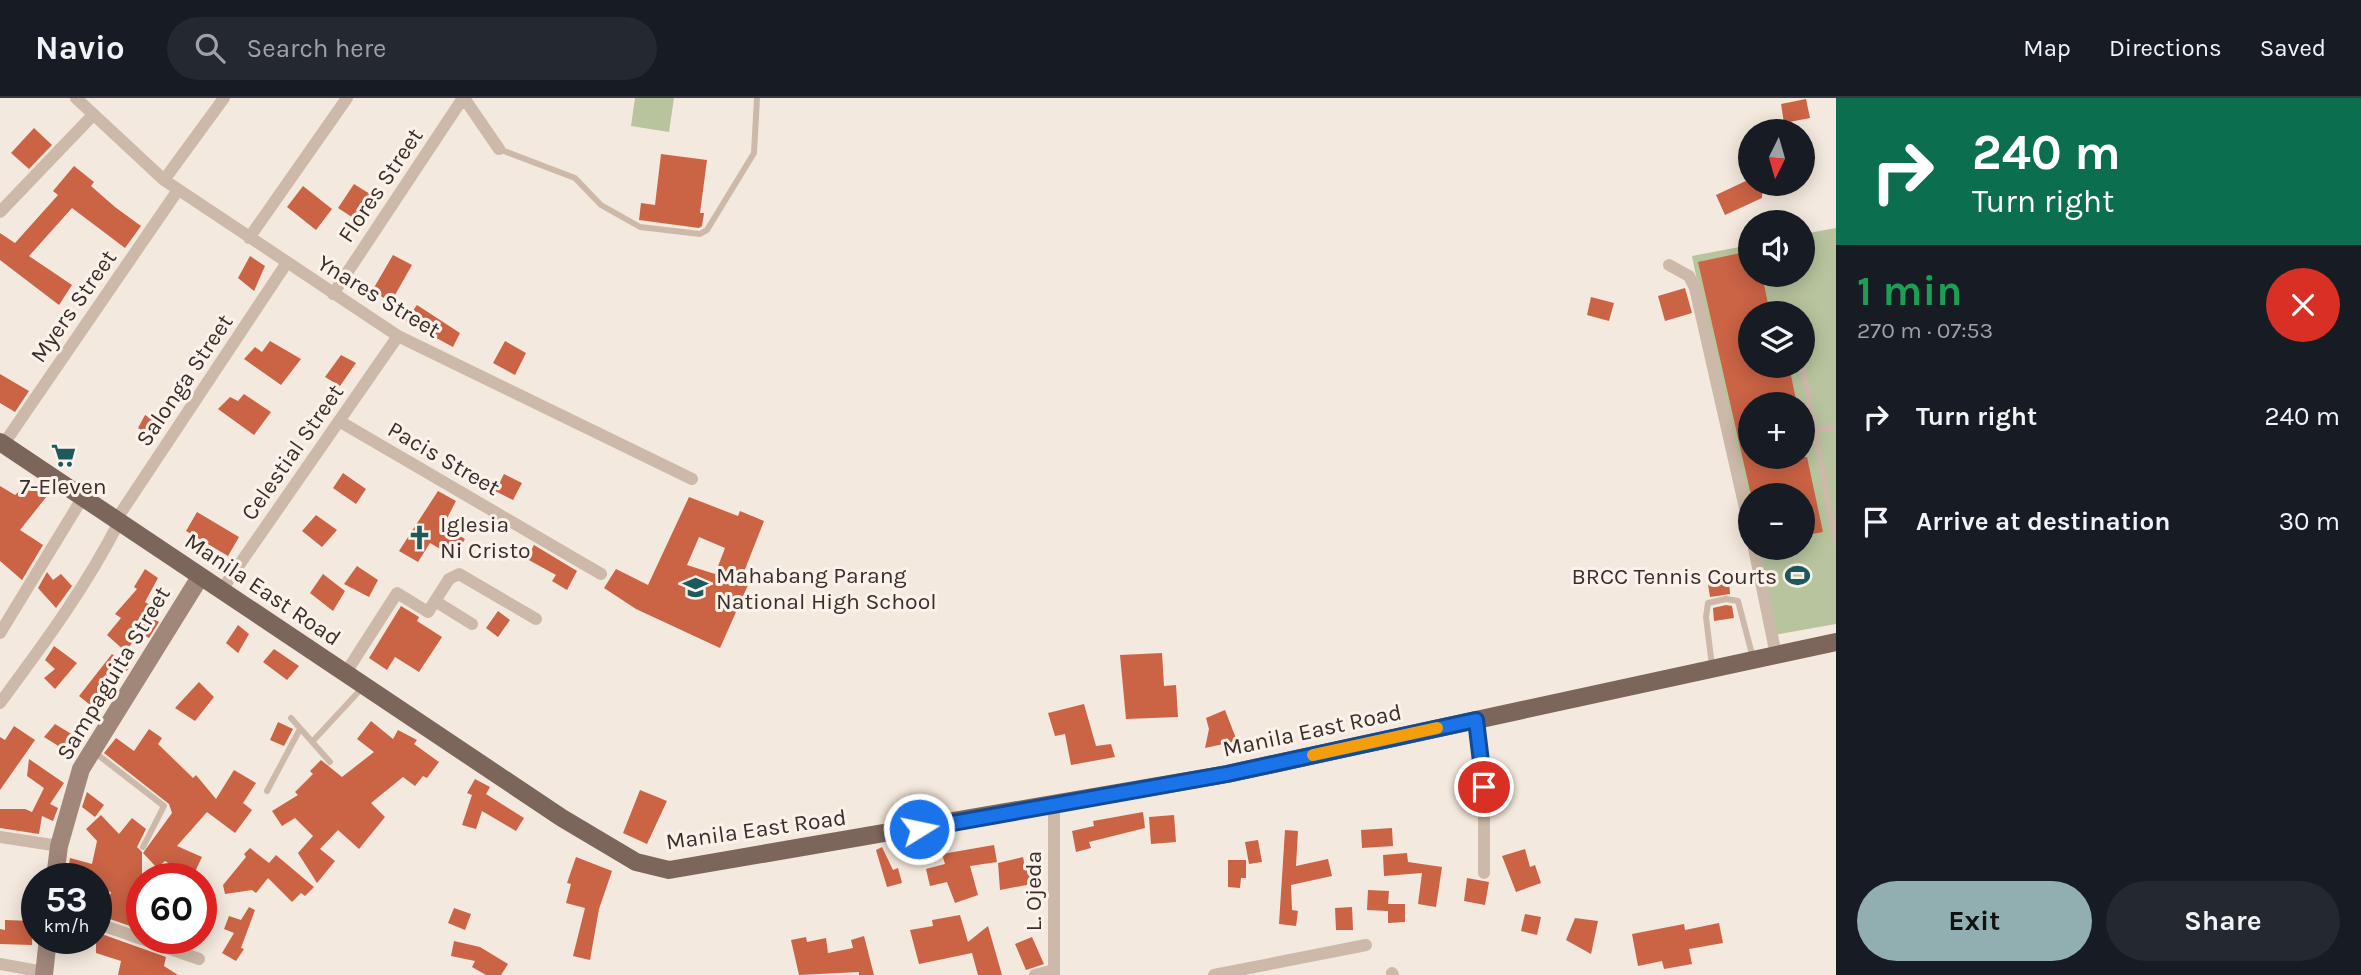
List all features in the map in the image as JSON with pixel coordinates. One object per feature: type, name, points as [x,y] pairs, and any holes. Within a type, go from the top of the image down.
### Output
[{"type":"main road","name":"Manila East Road","points":[[2,444],[363,687],[636,862],[668,870],[1054,806],[1227,774],[1836,642]]},
{"type":"street","name":"Ynares Street","points":[[76,98],[164,180],[286,264],[398,336],[692,479]]},
{"type":"street","points":[[164,180],[224,98]]},
{"type":"street","points":[[249,238],[347,98]]},
{"type":"street","points":[[463,98],[499,149]]},
{"type":"street","name":"Flores Street","points":[[333,294],[463,98]]},
{"type":"street","points":[[0,212],[93,115]]},
{"type":"street","name":"Myers Street","points":[[2,444],[178,190]]},
{"type":"street","name":"Salonga Street","points":[[0,703],[60,622],[100,558],[117,521],[286,264]]},
{"type":"street","points":[[1669,265],[1689,276],[1695,288],[1739,483]]},
{"type":"street","name":"Celestial Street","points":[[221,591],[398,336]]},
{"type":"street","name":"Pacis Street","points":[[339,421],[601,574]]},
{"type":"street","points":[[0,633],[83,497]]},
{"type":"street","points":[[1756,560],[1776,655]]},
{"type":"street","points":[[431,606],[449,579],[459,574],[536,619]]},
{"type":"street","name":"Sampaguita Street","points":[[57,863],[59,846],[81,769],[91,749],[200,577]]},
{"type":"street","points":[[345,674],[397,593],[472,624]]},
{"type":"street","points":[[1476,720],[1484,787],[1484,873]]},
{"type":"street","name":"L. Ojeda","points":[[1054,806],[1054,972]]},
{"type":"street","points":[[0,837],[59,846]]},
{"type":"street","points":[[112,929],[199,959]]},
{"type":"street","points":[[1214,975],[1366,945]]},
{"type":"street","points":[[0,964],[44,974],[46,954]]},
{"type":"street","points":[[1035,975],[1054,972]]},
{"type":"lane","points":[[499,149],[575,178],[601,205],[640,227],[701,234],[707,230],[754,153],[757,98]]},
{"type":"lane","points":[[1836,427],[1815,430],[1836,544]]},
{"type":"lane","points":[[1712,669],[1706,617],[1708,603],[1726,599],[1738,601],[1753,660]]},
{"type":"lane","points":[[312,742],[363,687]]},
{"type":"lane","points":[[291,718],[330,762]]},
{"type":"lane","points":[[267,791],[300,729]]},
{"type":"lane","points":[[91,749],[164,806],[143,847]]},
{"type":"green space","points":[[635,98],[674,98],[669,132],[631,126]]},
{"type":"green space","points":[[1836,228],[1836,624],[1768,636],[1752,560],[1815,560],[1815,483],[1738,483],[1738,485],[1692,256],[1738,247],[1738,287],[1815,287],[1815,232]]},
{"type":"building","points":[[1806,99],[1810,118],[1783,119],[1781,104]]},
{"type":"building","points":[[34,128],[52,145],[29,169],[11,153]]},
{"type":"building","points":[[661,154],[707,160],[700,213],[704,213],[702,226],[699,228],[639,220],[641,203],[655,205]]},
{"type":"building","points":[[74,166],[94,182],[91,186],[141,226],[125,248],[72,208],[29,256],[72,285],[59,305],[0,260],[0,233],[15,243],[58,195],[53,191]]},
{"type":"building","points":[[354,184],[378,199],[361,223],[338,208]]},
{"type":"building","points":[[1738,185],[1738,196],[1762,196],[1725,215],[1716,195]]},
{"type":"building","points":[[303,186],[332,209],[316,230],[287,207]]},
{"type":"building","points":[[1738,254],[1738,287],[1765,287],[1767,301],[1738,301],[1738,378],[1792,378],[1794,392],[1738,392],[1738,438],[1698,262]]},
{"type":"building","points":[[393,255],[412,265],[391,302],[372,291]]},
{"type":"building","points":[[250,256],[265,266],[254,291],[238,278]]},
{"type":"building","points":[[1685,288],[1692,313],[1665,321],[1658,296]]},
{"type":"building","points":[[1591,297],[1614,303],[1609,321],[1587,315]]},
{"type":"building","points":[[417,305],[460,333],[453,347],[405,321]]},
{"type":"building","points":[[270,341],[301,359],[281,385],[244,359],[255,347],[262,352]]},
{"type":"building","points":[[505,341],[526,353],[515,375],[493,363]]},
{"type":"building","points":[[341,355],[356,363],[340,386],[325,377]]},
{"type":"building","points":[[0,374],[29,391],[15,412],[0,403]]},
{"type":"building","points":[[244,394],[271,412],[254,435],[218,409],[230,397],[238,401]]},
{"type":"building","points":[[145,415],[162,425],[154,438],[138,428]]},
{"type":"building","points":[[1745,469],[1810,469],[1813,483],[1748,483]]},
{"type":"building","points":[[343,473],[366,489],[356,504],[333,488]]},
{"type":"building","points":[[504,474],[522,483],[513,500],[495,491]]},
{"type":"building","points":[[28,483],[47,496],[20,530],[43,545],[22,580],[0,561],[0,486],[15,495]]},
{"type":"building","points":[[438,491],[456,501],[443,526],[465,539],[454,557],[430,543],[418,562],[399,551]]},
{"type":"building","points":[[1815,494],[1823,532],[1815,534]]},
{"type":"building","name":"Mahabang Parang National High School","points":[[689,497],[738,516],[740,511],[764,521],[740,582],[748,585],[720,648],[636,609],[604,588],[616,569],[648,585]],"holes":[[[699,537],[725,548],[715,574],[687,565]]]},
{"type":"building","points":[[197,512],[239,537],[228,556],[186,531]]},
{"type":"building","points":[[316,515],[337,530],[322,547],[302,531]]},
{"type":"building","points":[[534,545],[577,571],[567,590],[552,581],[556,575],[527,559]]},
{"type":"building","points":[[357,566],[378,580],[369,597],[344,584]]},
{"type":"building","points":[[145,569],[158,578],[145,602],[153,607],[148,616],[159,622],[149,638],[139,632],[126,652],[107,635],[121,618],[115,614],[137,589],[134,587]]},
{"type":"building","points":[[47,572],[53,580],[61,574],[72,586],[56,608],[38,588]]},
{"type":"building","points":[[323,574],[345,591],[333,611],[310,593]]},
{"type":"building","points":[[1729,581],[1730,594],[1710,597],[1708,584]]},
{"type":"building","points":[[401,606],[419,617],[417,621],[442,637],[419,672],[395,657],[387,670],[369,658]]},
{"type":"building","points":[[1732,606],[1734,618],[1714,621],[1713,608]]},
{"type":"building","points":[[498,611],[510,620],[498,637],[486,628]]},
{"type":"building","points":[[238,625],[249,634],[238,653],[226,643]]},
{"type":"building","points":[[54,646],[77,663],[55,689],[44,678],[55,669],[45,660]]},
{"type":"building","points":[[274,649],[299,666],[287,680],[263,662]]},
{"type":"building","points":[[1162,653],[1164,686],[1176,685],[1178,717],[1126,719],[1120,655]]},
{"type":"building","points":[[112,654],[129,668],[94,708],[79,696]]},
{"type":"building","points":[[199,682],[214,697],[195,721],[175,708]]},
{"type":"building","points":[[1084,704],[1096,746],[1111,744],[1115,757],[1071,765],[1065,734],[1055,736],[1048,713]]},
{"type":"building","points":[[1225,710],[1237,741],[1205,748],[1209,729],[1206,718]]},
{"type":"building","points":[[371,721],[393,739],[398,730],[417,740],[414,744],[439,762],[427,778],[423,776],[415,786],[403,777],[371,803],[385,817],[359,849],[338,830],[320,849],[335,861],[317,883],[298,853],[313,836],[295,818],[282,826],[272,811],[298,795],[295,792],[313,774],[310,771],[321,760],[342,777],[374,752],[357,739]]},
{"type":"building","points":[[278,722],[293,729],[284,746],[270,740]]},
{"type":"building","points":[[55,724],[78,738],[68,752],[44,737]]},
{"type":"building","points":[[14,726],[35,740],[0,790],[0,737],[5,740]]},
{"type":"building","points":[[149,729],[162,738],[158,744],[193,778],[196,775],[216,799],[234,770],[256,783],[243,803],[252,810],[235,833],[207,812],[177,846],[202,857],[199,863],[152,863],[143,853],[172,813],[169,804],[104,753],[116,738],[134,751]]},
{"type":"building","points":[[29,759],[64,783],[50,804],[58,808],[53,821],[42,816],[39,834],[0,828],[0,809],[25,809],[32,812],[44,788],[27,776]]},
{"type":"building","points":[[475,779],[490,787],[486,794],[524,818],[516,831],[482,811],[476,829],[462,825],[472,795],[467,793]]},
{"type":"building","points":[[640,790],[667,801],[647,844],[623,833]]},
{"type":"building","points":[[87,792],[104,805],[95,817],[82,807]]},
{"type":"building","points":[[1143,812],[1145,828],[1089,842],[1091,848],[1076,852],[1072,831],[1094,826],[1093,821]]},
{"type":"building","points":[[101,815],[119,834],[132,818],[146,829],[137,847],[142,852],[142,863],[126,863],[126,925],[112,920],[112,863],[92,863],[97,841],[86,829]]},
{"type":"building","points":[[1174,815],[1176,842],[1151,844],[1149,817]]},
{"type":"building","points":[[1392,828],[1393,846],[1362,848],[1361,830]]},
{"type":"building","points":[[1285,830],[1298,831],[1296,866],[1328,859],[1332,876],[1291,885],[1292,910],[1298,911],[1296,926],[1279,924]]},
{"type":"building","points":[[1258,840],[1262,862],[1249,864],[1245,842]]},
{"type":"building","points":[[994,845],[997,862],[970,866],[978,895],[955,903],[947,882],[930,886],[926,869],[945,864],[942,854]]},
{"type":"building","points":[[882,847],[893,870],[898,868],[902,883],[887,887],[876,850]]},
{"type":"building","points":[[250,848],[269,863],[276,855],[314,887],[305,896],[301,893],[292,902],[268,878],[256,893],[252,890],[225,894],[223,885]]},
{"type":"building","points":[[1525,849],[1530,867],[1535,865],[1541,883],[1516,892],[1502,856]]},
{"type":"building","points":[[1407,853],[1408,862],[1442,867],[1436,907],[1418,904],[1422,873],[1384,876],[1383,855]]},
{"type":"building","points":[[576,857],[612,871],[599,909],[590,960],[573,956],[585,908],[566,903],[571,884],[567,883]]},
{"type":"building","points":[[1023,857],[1025,867],[1037,864],[1042,882],[1000,890],[998,863]]},
{"type":"building","points":[[70,858],[88,863],[69,863]]},
{"type":"building","points":[[1228,860],[1246,860],[1246,878],[1241,878],[1240,888],[1228,887]]},
{"type":"building","points":[[1467,878],[1489,882],[1485,905],[1464,901]]},
{"type":"building","points":[[1368,890],[1389,891],[1388,904],[1405,904],[1405,922],[1388,923],[1388,911],[1367,910]]},
{"type":"building","points":[[249,907],[255,910],[241,948],[244,949],[236,961],[222,953],[234,933],[224,929],[229,916],[241,920]]},
{"type":"building","points":[[1352,907],[1353,930],[1336,930],[1335,908]]},
{"type":"building","points":[[454,908],[471,914],[465,930],[448,923]]},
{"type":"building","points":[[1525,914],[1541,917],[1537,935],[1521,931]]},
{"type":"building","points":[[960,915],[968,942],[988,926],[1002,975],[978,975],[972,953],[919,964],[910,930],[933,926],[932,920]]},
{"type":"building","points":[[1575,918],[1598,921],[1591,954],[1566,940]]},
{"type":"building","points":[[5,920],[21,921],[21,945],[0,944],[0,929],[5,930]]},
{"type":"building","points":[[1719,923],[1723,943],[1689,949],[1692,964],[1664,969],[1662,961],[1638,966],[1632,934],[1684,924],[1685,930]]},
{"type":"building","points":[[864,936],[874,975],[859,975],[859,972],[799,975],[791,940],[806,937],[807,942],[826,938],[828,953],[853,948],[851,940]]},
{"type":"building","points":[[1032,937],[1044,964],[1026,970],[1015,944]]},
{"type":"building","points":[[112,938],[126,943],[126,954],[158,954],[166,957],[164,966],[178,975],[118,975],[121,961],[99,954],[112,954]]},
{"type":"building","points":[[454,941],[480,947],[508,964],[501,975],[486,975],[472,967],[475,961],[451,956]]},
{"type":"slow traffic","points":[[1313,755],[1437,728]]},
{"type":"place","name":"7-Eleven","points":[[63,456]]},
{"type":"place","name":"Iglesia Ni Cristo","points":[[420,537]]},
{"type":"place","name":"BRCC Tennis Courts","points":[[1797,576]]},
{"type":"place","name":"Mahabang Parang National High School","points":[[696,588]]},
{"type":"route","points":[[919,829],[1227,774],[1476,720],[1484,787]]}]
